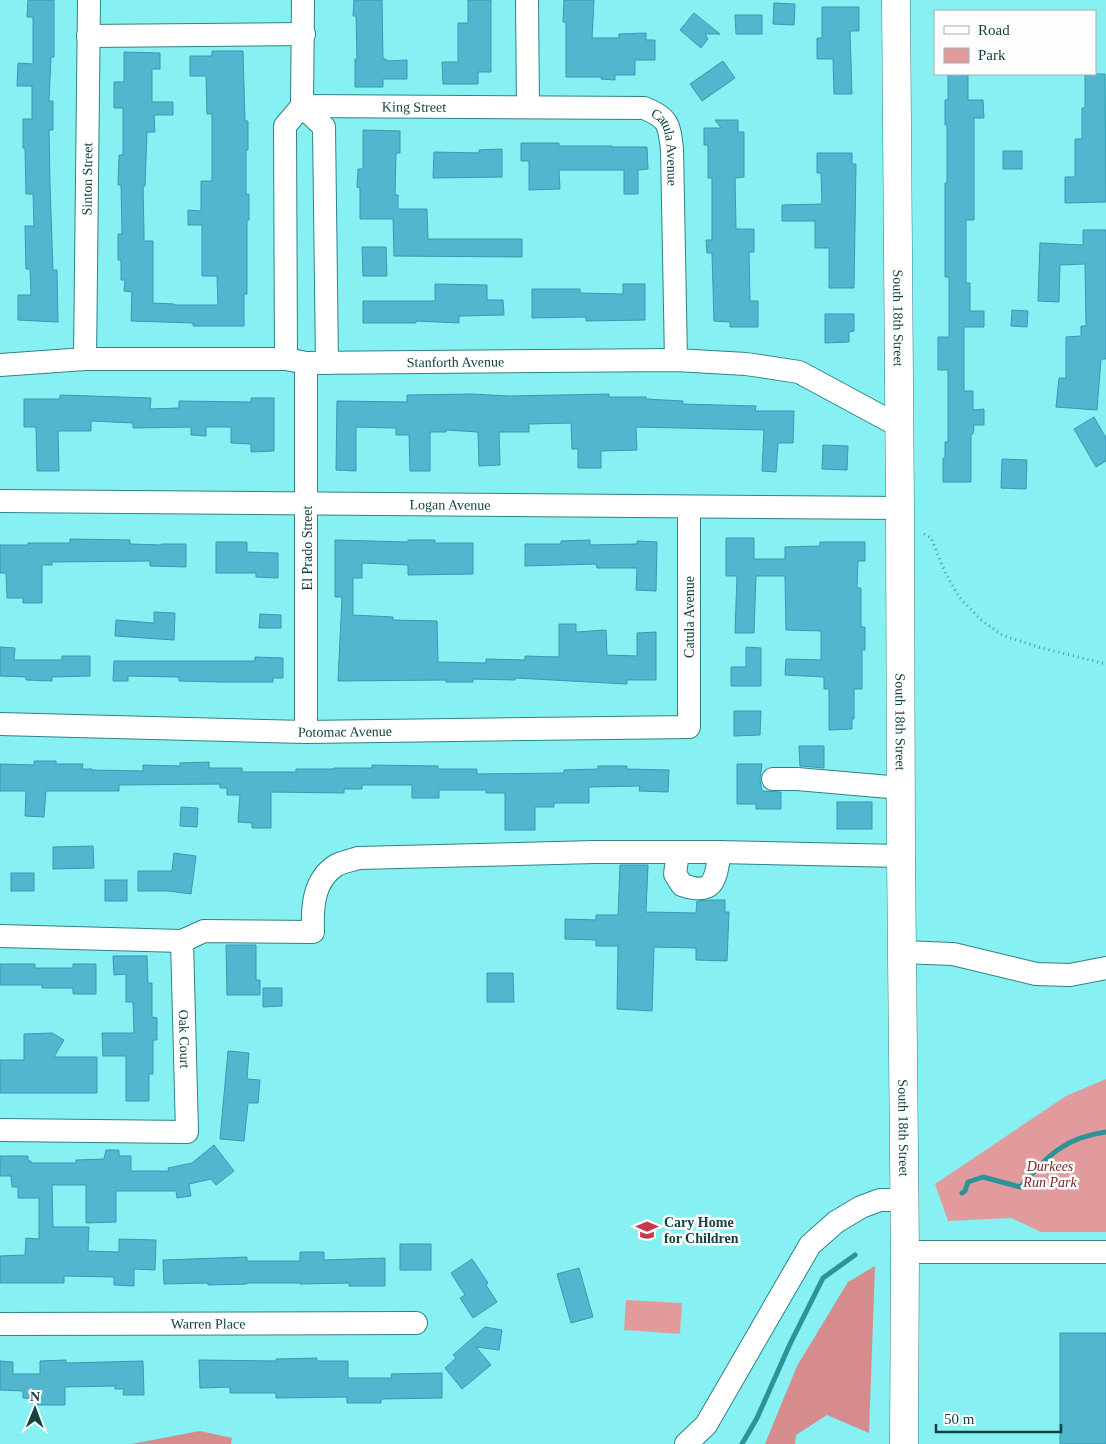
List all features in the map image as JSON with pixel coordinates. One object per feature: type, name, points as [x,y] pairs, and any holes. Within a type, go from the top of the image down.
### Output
[{"type":"main road","name":"South 18th Street","points":[[896,0],[906,1443]]},
{"type":"street","name":"Sinton Street","points":[[85,359],[89,0]]},
{"type":"street","points":[[302,106],[303,0]]},
{"type":"street","points":[[527,0],[528,107]]},
{"type":"street","points":[[88,36],[304,34]]},
{"type":"street","name":"King Street","points":[[302,106],[528,107]]},
{"type":"street","name":"El Prado Street","points":[[306,362],[324,127],[302,106],[285,126],[306,362],[306,732]]},
{"type":"street","name":"Catula Avenue","points":[[528,107],[644,108],[661,115],[669,129],[672,149],[676,360]]},
{"type":"street","name":"Stanforth Avenue","points":[[0,365],[85,359],[306,362],[676,360],[746,364],[799,372],[899,426]]},
{"type":"street","name":"Logan Avenue","points":[[0,502],[900,508]]},
{"type":"street","name":"Catula Avenue","points":[[689,507],[689,727]]},
{"type":"street","name":"Potomac Avenue","points":[[0,724],[306,732],[689,727]]},
{"type":"street","points":[[773,779],[797,779],[901,788]]},
{"type":"street","points":[[0,936],[182,941],[204,931],[313,932],[312,913],[316,890],[324,874],[336,865],[358,858],[595,852],[720,852],[901,856]]},
{"type":"street","points":[[678,852],[675,874],[682,885],[695,890],[706,889],[713,882],[720,852]]},
{"type":"street","name":"Oak Court","points":[[0,1130],[188,1132],[182,941]]},
{"type":"street","points":[[902,952],[954,954],[1036,974],[1070,975],[1106,968]]},
{"type":"street","points":[[686,1444],[706,1425],[810,1245],[836,1222],[861,1207],[880,1200],[903,1200]]},
{"type":"street","points":[[905,1252],[1106,1252]]},
{"type":"street","name":"Warren Place","points":[[0,1324],[416,1323]]},
{"type":"path","points":[[924,534],[931,538],[945,572],[959,597],[980,619],[1002,635],[1038,647],[1106,664]]},
{"type":"green space","name":"Durkees Run Park","points":[[1106,1079],[1106,1232],[1041,1232],[1011,1218],[948,1221],[935,1184],[1066,1096]]},
{"type":"green space","points":[[626,1300],[682,1303],[680,1334],[624,1330]]},
{"type":"shaded area","points":[[875,1266],[869,1433],[827,1415],[796,1435],[795,1444],[765,1444],[797,1366],[848,1282]]},
{"type":"shaded area","points":[[200,1431],[232,1438],[231,1444],[131,1444]]},
{"type":"building","points":[[28,0],[54,0],[54,57],[51,57],[49,101],[53,101],[53,130],[49,130],[53,270],[57,270],[58,322],[18,320],[18,295],[31,295],[30,269],[26,269],[25,226],[34,226],[33,194],[26,194],[25,148],[23,148],[23,119],[32,119],[32,86],[17,86],[18,63],[33,64],[33,17],[27,17]]},
{"type":"building","points":[[354,0],[382,0],[383,59],[386,59],[386,61],[407,60],[407,79],[383,79],[383,87],[355,87],[355,59],[357,59],[356,16],[353,16]]},
{"type":"building","points":[[468,0],[491,0],[491,72],[478,72],[478,84],[443,84],[442,62],[458,62],[458,23],[468,23]]},
{"type":"building","points":[[564,0],[594,0],[592,38],[619,38],[619,34],[646,33],[646,40],[655,40],[655,60],[635,60],[635,75],[615,75],[615,80],[601,79],[602,77],[566,77],[566,22],[563,22]]},
{"type":"building","points":[[774,3],[795,4],[794,25],[773,24]]},
{"type":"building","points":[[822,7],[859,7],[859,31],[850,31],[852,94],[834,94],[833,59],[817,59],[817,38],[822,38]]},
{"type":"building","points":[[694,13],[720,34],[705,34],[708,39],[701,48],[680,30]]},
{"type":"building","points":[[735,15],[762,15],[762,34],[736,34]]},
{"type":"building","points":[[212,51],[243,51],[245,121],[248,121],[246,194],[249,194],[247,294],[244,294],[244,326],[193,326],[193,323],[131,321],[132,292],[124,291],[125,280],[121,280],[121,260],[118,260],[118,234],[122,234],[121,185],[118,185],[119,155],[123,155],[123,108],[114,108],[114,82],[124,82],[124,52],[160,53],[160,69],[152,69],[152,102],[173,102],[173,115],[154,115],[155,132],[147,132],[145,186],[143,186],[144,241],[153,241],[153,303],[218,305],[217,276],[202,276],[202,225],[188,225],[188,210],[201,211],[201,181],[212,181],[212,114],[207,114],[206,76],[190,76],[190,56],[212,56]]},
{"type":"building","points":[[723,61],[735,78],[702,101],[690,84]]},
{"type":"building","points":[[1105,74],[1106,202],[1065,203],[1065,177],[1075,177],[1075,139],[1082,139],[1082,108],[1085,108],[1085,75]]},
{"type":"building","points":[[948,75],[968,75],[968,100],[983,100],[984,118],[974,118],[974,220],[966,220],[966,283],[970,283],[970,311],[984,311],[984,327],[964,327],[964,391],[973,391],[973,410],[984,409],[984,425],[974,425],[973,434],[971,434],[971,482],[943,482],[945,442],[948,442],[948,370],[938,370],[938,337],[949,337],[949,277],[945,277],[947,125],[945,125],[945,100],[948,100]]},
{"type":"building","points":[[715,120],[738,120],[738,132],[744,132],[744,177],[735,178],[736,229],[754,229],[754,252],[749,252],[750,301],[758,301],[758,327],[730,327],[730,322],[714,321],[712,253],[707,253],[706,240],[712,240],[712,178],[708,178],[708,145],[704,145],[704,128],[721,128]]},
{"type":"building","points":[[363,130],[400,131],[400,153],[396,153],[395,195],[398,195],[398,209],[427,209],[428,239],[522,239],[522,257],[394,256],[393,219],[360,219],[360,188],[357,187],[358,169],[363,169]]},
{"type":"building","points":[[521,143],[559,143],[559,146],[647,147],[648,169],[638,170],[638,194],[624,194],[624,170],[559,170],[560,189],[529,190],[529,161],[521,161]]},
{"type":"building","points":[[502,149],[502,177],[433,178],[434,152],[479,153],[479,150]]},
{"type":"building","points":[[1003,151],[1022,151],[1022,169],[1003,169]]},
{"type":"building","points":[[817,153],[852,153],[852,164],[856,164],[854,288],[829,288],[829,248],[815,248],[815,221],[782,221],[782,205],[822,204],[821,173],[817,173]]},
{"type":"building","points":[[1083,230],[1106,230],[1106,359],[1101,359],[1097,410],[1056,407],[1059,378],[1066,378],[1066,337],[1081,336],[1081,326],[1086,326],[1085,264],[1060,265],[1059,302],[1038,301],[1040,243],[1083,245]]},
{"type":"building","points":[[362,247],[386,247],[387,276],[363,276]]},
{"type":"building","points":[[435,284],[487,285],[487,300],[503,300],[504,315],[459,316],[459,323],[416,321],[416,323],[363,323],[363,301],[435,301]]},
{"type":"building","points":[[623,284],[645,284],[645,320],[586,321],[586,317],[532,318],[532,289],[580,289],[580,293],[623,294]]},
{"type":"building","points":[[1012,310],[1028,311],[1027,327],[1011,326]]},
{"type":"building","points":[[825,314],[854,314],[854,331],[849,332],[849,342],[825,343]]},
{"type":"building","points":[[472,394],[509,396],[609,394],[609,397],[646,397],[646,399],[683,401],[683,404],[756,406],[755,411],[794,411],[793,443],[778,443],[776,472],[762,471],[764,430],[636,427],[637,450],[601,451],[601,468],[578,468],[578,449],[572,449],[571,423],[529,424],[529,432],[499,432],[500,465],[479,466],[478,432],[446,430],[446,432],[430,432],[430,471],[410,471],[409,435],[396,435],[396,428],[356,427],[356,471],[336,470],[337,401],[407,402],[407,395]]},
{"type":"building","points":[[60,395],[151,398],[150,409],[179,408],[179,401],[251,402],[251,398],[274,398],[274,451],[251,452],[251,444],[231,443],[231,427],[206,427],[206,436],[191,435],[191,427],[133,428],[133,423],[91,421],[91,431],[58,431],[59,471],[37,471],[36,427],[24,427],[24,399],[60,399]]},
{"type":"building","points":[[1094,417],[1106,438],[1106,461],[1096,467],[1074,429]]},
{"type":"building","points":[[823,445],[848,446],[847,470],[822,469]]},
{"type":"building","points":[[1002,459],[1027,460],[1026,489],[1001,488]]},
{"type":"building","points":[[726,538],[754,538],[754,559],[785,559],[785,547],[820,546],[820,542],[865,542],[865,561],[858,561],[857,588],[861,588],[861,627],[865,627],[865,650],[862,650],[862,689],[854,689],[852,729],[829,730],[829,689],[824,689],[824,677],[785,675],[786,659],[821,660],[821,631],[786,630],[785,576],[756,576],[754,633],[735,633],[737,576],[726,576]]},
{"type":"building","points":[[70,539],[130,540],[130,544],[186,544],[186,567],[150,566],[150,561],[52,562],[52,565],[42,565],[42,603],[23,603],[23,598],[7,598],[6,573],[0,573],[0,545],[70,543]]},
{"type":"building","points":[[335,540],[408,542],[408,540],[435,540],[435,543],[473,543],[473,574],[408,575],[408,565],[362,563],[362,578],[353,578],[353,615],[393,617],[393,620],[437,621],[438,662],[486,663],[486,659],[525,660],[525,656],[559,657],[559,624],[576,624],[576,632],[606,630],[607,655],[637,656],[637,633],[656,632],[656,680],[627,680],[627,684],[515,678],[515,680],[473,679],[473,682],[446,682],[446,680],[338,681],[342,597],[335,597]]},
{"type":"building","points":[[590,540],[590,545],[637,544],[637,541],[657,542],[656,591],[636,590],[637,568],[597,568],[596,564],[525,566],[525,544],[561,544],[561,541]]},
{"type":"building","points":[[216,542],[247,542],[247,552],[278,553],[278,578],[256,577],[256,573],[216,573]]},
{"type":"building","points":[[154,612],[175,613],[174,640],[115,636],[116,620],[154,623]]},
{"type":"building","points":[[260,614],[281,615],[281,628],[259,628]]},
{"type":"building","points":[[0,647],[15,648],[14,660],[62,660],[62,656],[90,656],[90,676],[52,677],[52,681],[0,676]]},
{"type":"building","points":[[746,647],[761,648],[761,686],[731,686],[731,667],[746,667]]},
{"type":"building","points":[[255,657],[283,658],[283,678],[273,678],[273,682],[219,682],[179,681],[179,677],[128,676],[128,681],[113,681],[114,661],[255,661]]},
{"type":"building","points":[[734,711],[761,711],[760,735],[734,736]]},
{"type":"building","points":[[799,746],[824,746],[824,768],[800,766]]},
{"type":"building","points":[[34,761],[56,761],[56,764],[83,764],[82,769],[92,770],[143,771],[143,765],[180,766],[180,763],[209,762],[209,768],[242,768],[242,772],[296,772],[296,769],[372,768],[372,765],[438,766],[438,769],[477,769],[477,774],[564,773],[564,770],[598,769],[598,766],[627,766],[627,769],[669,770],[668,792],[639,791],[640,786],[589,787],[589,803],[554,803],[554,807],[535,807],[535,830],[505,830],[505,793],[486,793],[486,790],[439,790],[439,798],[412,798],[412,785],[362,785],[362,789],[344,789],[344,793],[271,792],[271,828],[252,828],[252,823],[238,822],[240,795],[227,795],[227,788],[220,788],[220,784],[119,785],[119,791],[46,791],[44,817],[25,816],[26,791],[0,791],[0,764],[34,765]]},
{"type":"building","points":[[737,764],[762,764],[760,779],[762,791],[781,792],[781,809],[756,809],[756,804],[737,804]]},
{"type":"building","points":[[837,802],[872,802],[872,829],[837,829]]},
{"type":"building","points":[[181,807],[198,808],[197,827],[180,826]]},
{"type":"building","points":[[93,846],[94,868],[53,869],[53,847]]},
{"type":"building","points":[[174,853],[196,856],[191,894],[168,891],[138,891],[138,871],[172,871]]},
{"type":"building","points":[[620,865],[648,865],[646,912],[696,913],[697,901],[725,900],[725,912],[729,912],[727,961],[696,960],[696,948],[654,947],[652,1011],[617,1009],[618,946],[596,946],[596,940],[565,939],[565,919],[596,920],[596,915],[618,915]]},
{"type":"building","points":[[11,873],[34,873],[34,891],[11,891]]},
{"type":"building","points":[[105,880],[127,880],[127,901],[105,901]]},
{"type":"building","points":[[226,945],[256,945],[256,980],[260,980],[260,995],[227,995]]},
{"type":"building","points":[[113,956],[147,956],[148,983],[152,983],[152,1017],[157,1018],[157,1040],[153,1040],[153,1074],[149,1074],[149,1101],[126,1101],[126,1056],[103,1056],[102,1033],[134,1033],[133,1002],[126,1002],[126,974],[114,975]]},
{"type":"building","points":[[0,964],[35,964],[35,968],[73,968],[73,964],[96,964],[96,994],[73,994],[73,988],[42,988],[42,985],[0,985]]},
{"type":"building","points":[[487,973],[513,973],[514,1002],[487,1002]]},
{"type":"building","points":[[263,988],[282,988],[282,1006],[263,1007]]},
{"type":"building","points":[[52,1033],[64,1040],[54,1057],[97,1057],[97,1093],[0,1093],[0,1060],[24,1060],[24,1034]]},
{"type":"building","points":[[228,1051],[249,1053],[247,1079],[260,1080],[258,1103],[248,1103],[244,1141],[220,1139]]},
{"type":"building","points":[[214,1145],[234,1171],[216,1185],[211,1179],[189,1184],[191,1196],[177,1198],[176,1191],[116,1191],[116,1222],[86,1223],[86,1185],[52,1185],[53,1227],[89,1227],[88,1251],[119,1252],[119,1239],[156,1240],[155,1270],[134,1269],[134,1286],[114,1285],[114,1277],[64,1276],[64,1283],[0,1283],[0,1256],[25,1255],[26,1238],[39,1239],[39,1198],[18,1198],[18,1187],[12,1187],[11,1176],[0,1176],[0,1156],[28,1156],[28,1161],[31,1161],[31,1163],[76,1163],[76,1160],[104,1159],[106,1150],[119,1150],[119,1156],[131,1156],[131,1171],[169,1171],[168,1168],[192,1163]]},
{"type":"building","points":[[400,1244],[431,1244],[431,1270],[400,1270]]},
{"type":"building","points":[[300,1252],[324,1252],[324,1260],[385,1258],[385,1286],[349,1286],[349,1283],[164,1284],[163,1260],[247,1257],[247,1261],[300,1261]]},
{"type":"building","points":[[472,1259],[488,1283],[486,1285],[497,1302],[473,1318],[460,1298],[465,1295],[451,1273]]},
{"type":"building","points":[[579,1268],[593,1317],[571,1323],[557,1274]]},
{"type":"building","points":[[485,1327],[502,1330],[499,1350],[476,1347],[491,1365],[462,1389],[445,1368],[456,1358],[453,1355]]},
{"type":"building","points":[[1060,1333],[1106,1333],[1106,1444],[1060,1444]]},
{"type":"building","points":[[317,1358],[317,1361],[348,1361],[348,1378],[392,1378],[391,1374],[442,1373],[442,1398],[381,1399],[381,1403],[347,1403],[347,1397],[276,1398],[276,1393],[230,1393],[230,1387],[200,1388],[199,1360],[276,1361],[276,1359]]},
{"type":"building","points":[[66,1360],[66,1363],[143,1361],[144,1395],[123,1395],[124,1389],[115,1389],[115,1386],[65,1387],[65,1405],[35,1405],[34,1399],[23,1398],[23,1391],[0,1390],[0,1361],[13,1362],[13,1374],[40,1374],[40,1361]]},
{"type":"waterway","points":[[962,1193],[965,1191],[968,1182],[983,1177],[1020,1187],[1057,1150],[1078,1139],[1106,1132]]},
{"type":"waterway","points":[[742,1444],[757,1418],[790,1344],[823,1278],[855,1255]]},
{"type":"place","name":"Cary Home for Children","points":[[647,1230]]}]
